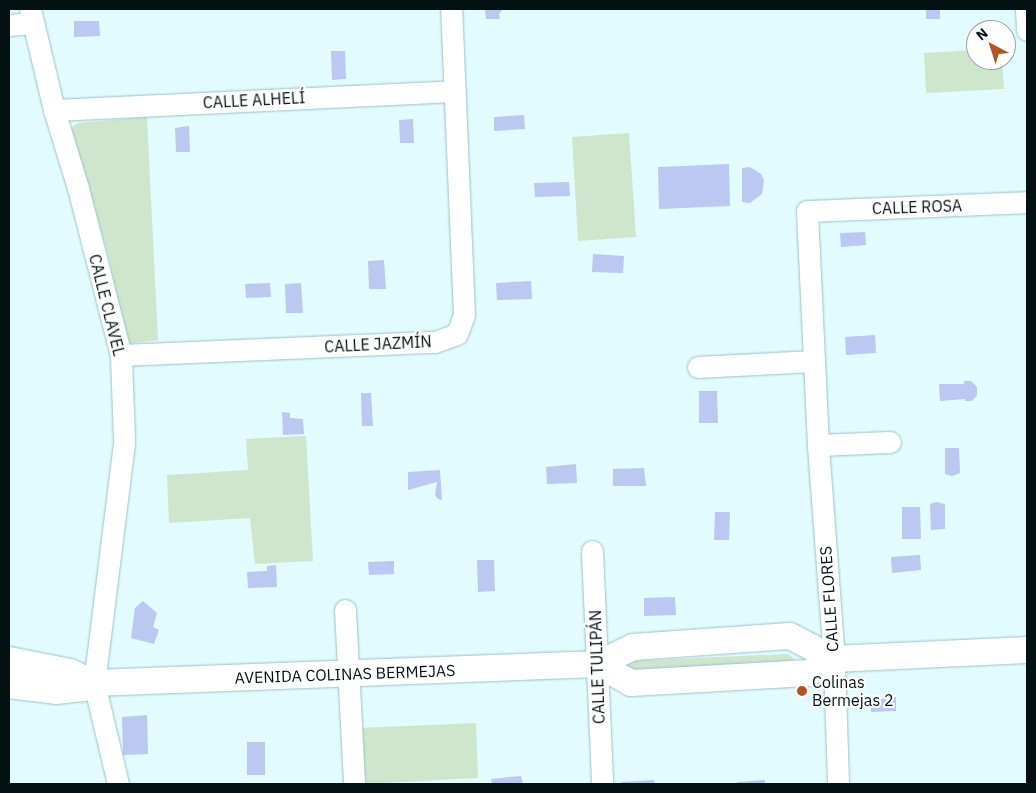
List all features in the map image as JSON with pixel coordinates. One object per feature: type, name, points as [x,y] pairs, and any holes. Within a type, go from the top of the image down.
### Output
[{"type":"street","name":"CALLE JAZMÍN","points":[[121,355],[435,342],[457,334],[464,315],[451,9]]},
{"type":"street","points":[[1026,9],[1027,30]]},
{"type":"street","name":"CALLE CLAVEL","points":[[9,25],[31,16],[54,110],[78,188],[121,355],[124,443],[94,683]]},
{"type":"street","name":"CALLE ALHELÍ","points":[[54,110],[455,90]]},
{"type":"street","name":"CALLE ROSA","points":[[806,211],[1027,202]]},
{"type":"street","name":"CALLE FLORES","points":[[806,211],[818,446],[834,659],[838,782]]},
{"type":"street","points":[[698,367],[813,361]]},
{"type":"street","points":[[818,446],[890,442]]},
{"type":"street","name":"CALLE TULIPÁN","points":[[592,550],[602,784]]},
{"type":"street","points":[[345,610],[354,784]]},
{"type":"street","name":"AVENIDA COLINAS BERMEJAS","points":[[9,685],[56,691],[83,688],[94,683],[597,664],[632,647],[790,636],[834,659]]},
{"type":"street","points":[[597,664],[631,683],[809,672],[834,659],[1027,650]]},
{"type":"street","name":"AVENIDA COLINAS BERMEJAS","points":[[9,660],[70,672],[94,683]]},
{"type":"street","points":[[94,683],[118,784]]},
{"type":"green space","points":[[966,51],[966,70],[1003,70],[1004,89],[926,93],[924,53]]},
{"type":"green space","points":[[147,117],[158,340],[126,344],[110,262],[71,129],[77,123]]},
{"type":"green space","points":[[629,133],[636,237],[578,241],[572,137]]},
{"type":"green space","points":[[306,436],[313,561],[255,564],[250,518],[169,523],[167,475],[248,470],[246,439]]},
{"type":"green space","points":[[788,654],[794,659],[788,665],[633,670],[627,667],[632,661]]},
{"type":"green space","points":[[476,723],[478,778],[363,784],[360,728]]},
{"type":"water","points":[[485,9],[503,9],[499,14],[500,19],[486,19]]},
{"type":"water","points":[[926,9],[940,9],[940,19],[926,19]]},
{"type":"water","points":[[74,21],[99,21],[100,36],[74,37]]},
{"type":"water","points":[[331,51],[345,51],[346,79],[332,80]]},
{"type":"water","points":[[524,115],[525,129],[494,131],[494,117]]},
{"type":"water","points":[[413,119],[414,143],[400,143],[399,120]]},
{"type":"water","points":[[189,126],[190,152],[176,152],[175,128]]},
{"type":"water","points":[[729,164],[730,206],[659,209],[658,167]]},
{"type":"water","points":[[750,167],[761,174],[764,180],[762,194],[750,203],[742,202],[742,168]]},
{"type":"water","points":[[569,182],[570,196],[535,197],[534,183]]},
{"type":"water","points":[[865,232],[866,245],[841,247],[840,233]]},
{"type":"water","points":[[593,254],[624,256],[623,273],[592,272]]},
{"type":"water","points":[[384,260],[386,289],[369,289],[368,261]]},
{"type":"water","points":[[531,281],[532,299],[497,300],[496,283]]},
{"type":"water","points":[[270,283],[271,297],[246,298],[245,284]]},
{"type":"water","points":[[301,283],[303,313],[286,313],[285,284]]},
{"type":"water","points":[[875,335],[876,353],[846,355],[845,337]]},
{"type":"water","points":[[964,381],[971,381],[977,387],[977,395],[972,401],[965,401],[965,399],[940,401],[939,384],[964,384]]},
{"type":"water","points":[[699,391],[717,391],[718,423],[699,423]]},
{"type":"water","points":[[361,393],[371,393],[373,426],[362,426]]},
{"type":"water","points":[[282,412],[290,413],[290,418],[303,419],[304,434],[283,435]]},
{"type":"water","points":[[945,448],[959,448],[960,473],[952,476],[945,474]]},
{"type":"water","points":[[576,464],[577,483],[547,484],[546,467]]},
{"type":"water","points":[[644,468],[646,486],[613,486],[613,469]]},
{"type":"water","points":[[440,470],[442,500],[438,499],[435,495],[437,482],[408,490],[408,472]]},
{"type":"water","points":[[937,502],[945,504],[945,529],[931,530],[930,504]]},
{"type":"water","points":[[902,507],[920,507],[921,539],[902,539]]},
{"type":"water","points":[[715,512],[730,512],[729,540],[714,540]]},
{"type":"water","points":[[920,555],[921,570],[892,573],[891,557]]},
{"type":"water","points":[[477,560],[494,560],[495,591],[478,592]]},
{"type":"water","points":[[394,561],[394,574],[369,575],[368,562]]},
{"type":"water","points":[[276,565],[277,587],[248,588],[247,572],[267,571],[267,566]]},
{"type":"water","points":[[675,597],[676,615],[644,616],[644,598]]},
{"type":"water","points":[[143,601],[157,613],[153,627],[159,630],[154,644],[131,638],[135,608]]},
{"type":"water","points":[[896,697],[896,711],[871,712],[870,699]]},
{"type":"water","points":[[147,715],[148,754],[123,755],[122,717]]},
{"type":"water","points":[[247,742],[265,742],[265,775],[247,775]]},
{"type":"water","points":[[521,776],[523,784],[492,784],[491,779]]},
{"type":"water","points":[[654,780],[655,784],[621,784],[621,782]]},
{"type":"water","points":[[765,780],[765,784],[737,784],[737,782]]},
{"type":"place","name":"Colinas Bermejas 2","points":[[802,691]]}]
